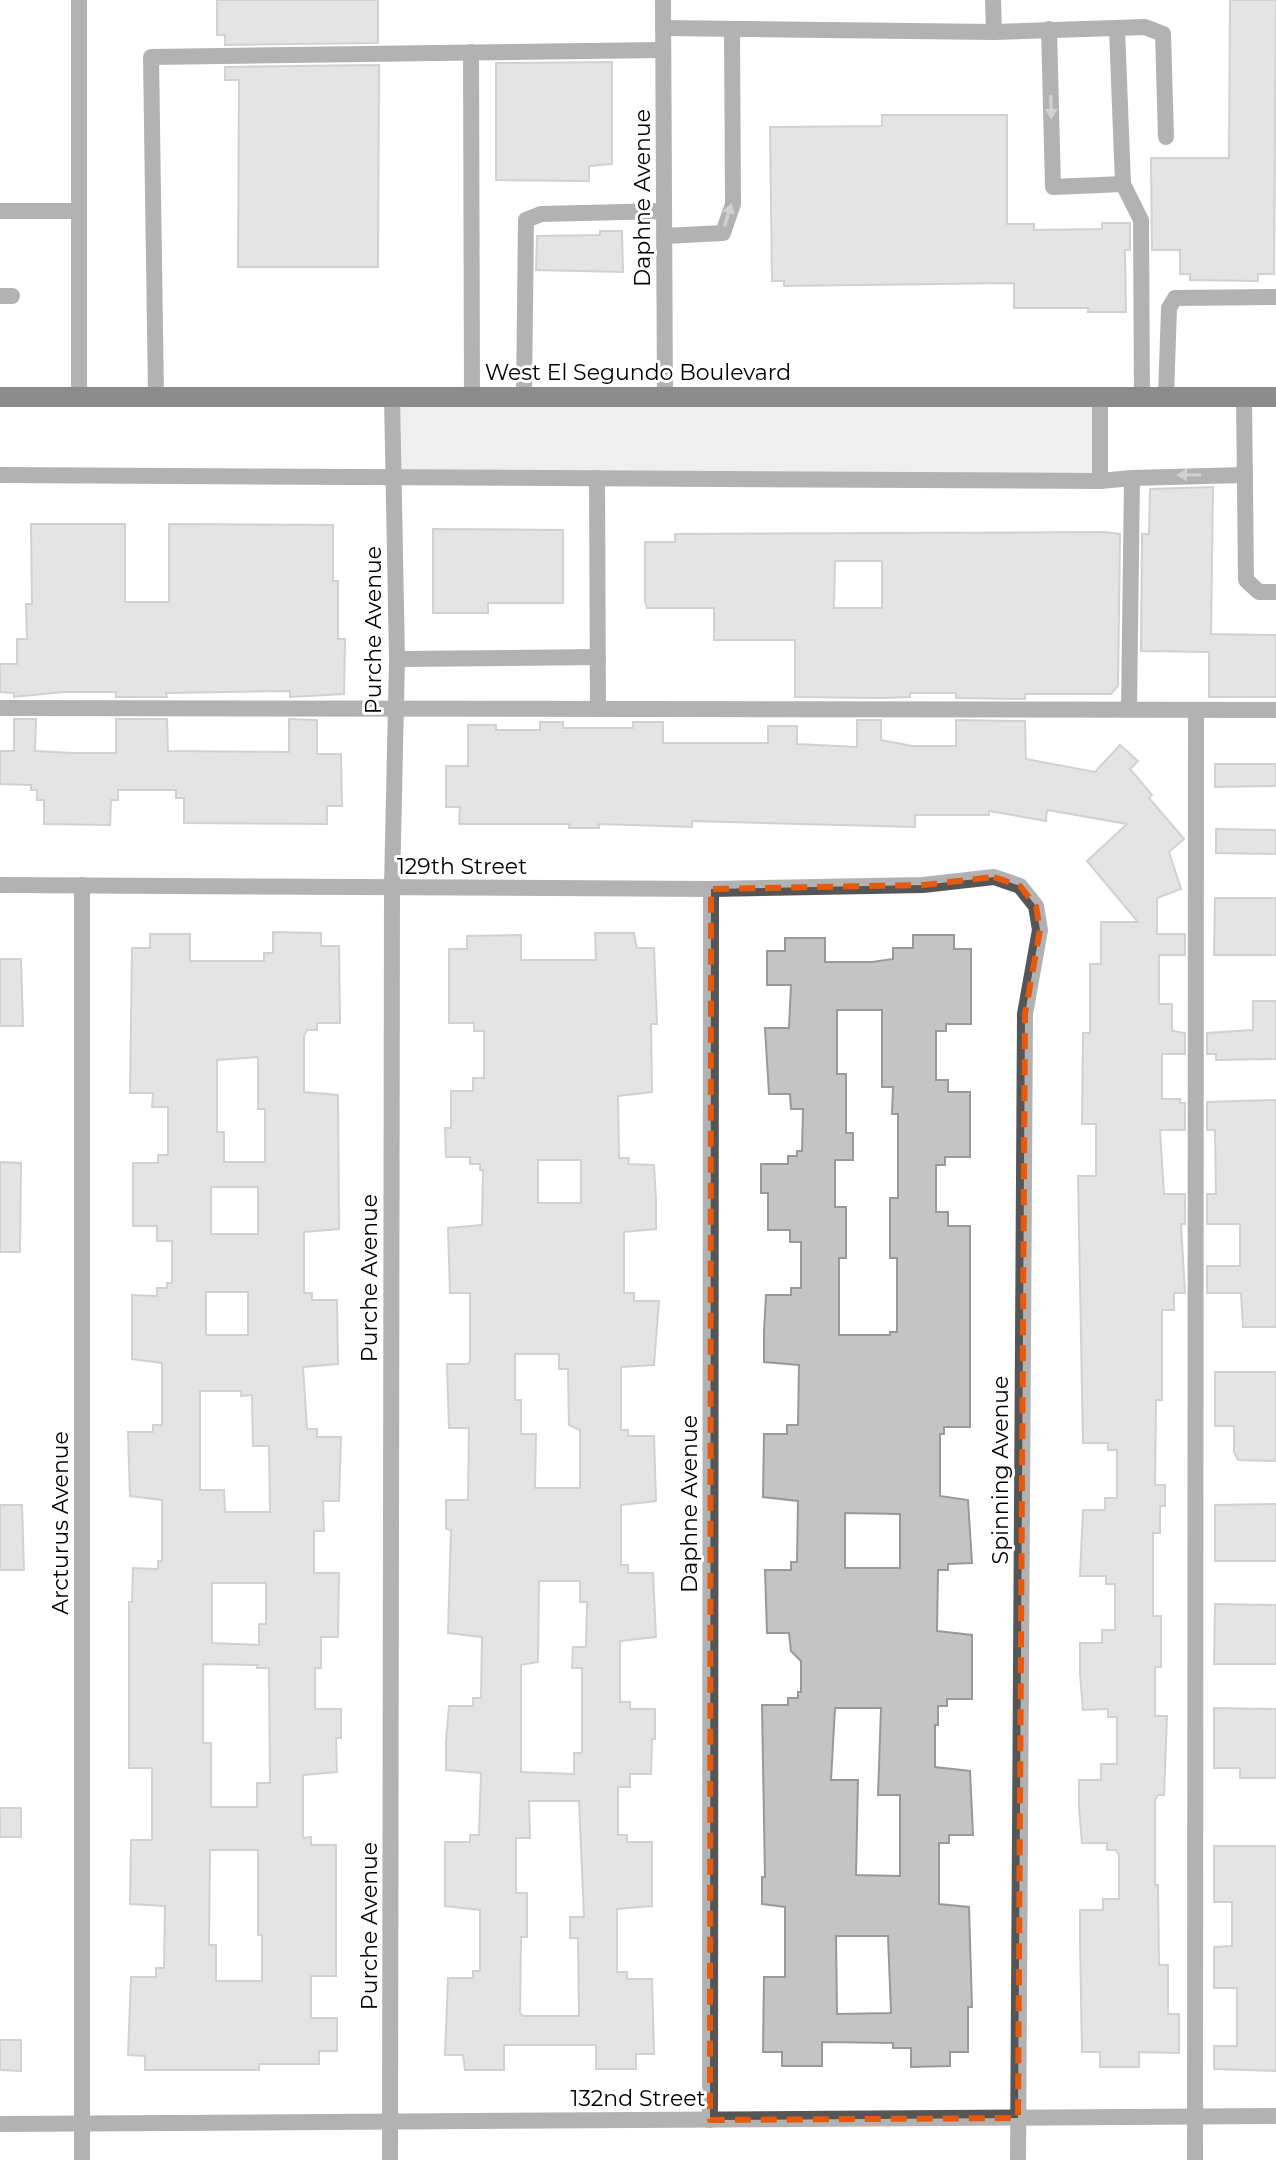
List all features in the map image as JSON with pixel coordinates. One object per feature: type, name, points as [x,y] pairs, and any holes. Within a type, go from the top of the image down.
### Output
[{"type":"main road","name":"West El Segundo Boulevard","points":[[0,397],[1276,397]]},
{"type":"street","points":[[79,0],[79,397]]},
{"type":"street","name":"Daphne Avenue","points":[[663,0],[665,396]]},
{"type":"street","points":[[993,0],[994,32]]},
{"type":"street","points":[[663,28],[994,32],[1145,27],[1163,34],[1166,137]]},
{"type":"street","points":[[1117,28],[1123,184],[1141,220],[1142,396]]},
{"type":"street","points":[[664,236],[723,233],[733,204],[732,29]]},
{"type":"street","points":[[1049,29],[1053,187],[1123,184]]},
{"type":"street","points":[[156,396],[151,57],[663,50]]},
{"type":"street","points":[[471,52],[472,396]]},
{"type":"street","points":[[0,211],[79,211]]},
{"type":"street","points":[[524,396],[526,220],[541,214],[664,211]]},
{"type":"street","points":[[1166,396],[1169,308],[1175,298],[1276,297]]},
{"type":"street","name":"Purche Avenue","points":[[390,2160],[392,887],[397,659],[392,396]]},
{"type":"street","points":[[1100,396],[1100,481]]},
{"type":"street","points":[[1244,396],[1246,580],[1259,592],[1276,592]]},
{"type":"street","points":[[0,475],[1100,481],[1245,475]]},
{"type":"street","points":[[597,478],[598,709]]},
{"type":"street","points":[[1129,709],[1132,478]]},
{"type":"street","points":[[397,659],[598,657]]},
{"type":"street","points":[[0,708],[1276,710]]},
{"type":"street","points":[[1195,2160],[1196,711]]},
{"type":"street","name":"Spinning Avenue","points":[[923,885],[994,877],[1020,886],[1036,906],[1040,930],[1025,1014],[1018,2160]]},
{"type":"street","name":"129th Street","points":[[0,885],[711,889],[923,885]]},
{"type":"street","name":"Arcturus Avenue","points":[[82,885],[82,2160]]},
{"type":"street","name":"Daphne Avenue","points":[[710,2120],[711,889]]},
{"type":"street","name":"132nd Street","points":[[0,2124],[1276,2116]]},
{"type":"highlighted area","points":[[994,877],[1020,886],[1036,906],[1040,930],[1025,1014],[1018,2118],[710,2120],[711,889],[923,885]]},
{"type":"shaded area","points":[[392,396],[1100,396],[1100,481],[394,475]]},
{"type":"building","points":[[217,0],[378,0],[378,43],[225,45],[225,35],[217,35]]},
{"type":"building","points":[[1230,0],[1276,0],[1274,274],[1258,274],[1258,281],[1190,280],[1190,274],[1180,274],[1180,250],[1152,250],[1151,158],[1229,158]]},
{"type":"building","points":[[612,62],[612,164],[589,166],[589,181],[496,180],[496,63]]},
{"type":"building","points":[[379,65],[378,267],[238,267],[239,80],[225,80],[225,67]]},
{"type":"building","points":[[882,115],[1007,115],[1007,224],[1034,224],[1034,230],[1102,229],[1102,223],[1130,223],[1130,250],[1125,250],[1126,312],[1088,312],[1088,308],[1014,308],[1014,283],[784,286],[784,281],[772,281],[770,127],[882,126]]},
{"type":"building","points":[[600,231],[622,231],[623,272],[536,270],[537,236],[600,235]]},
{"type":"building","points":[[1213,487],[1211,634],[1276,635],[1276,697],[1209,697],[1209,652],[1141,651],[1142,534],[1149,534],[1150,489]]},
{"type":"building","points":[[31,524],[125,524],[125,602],[169,602],[169,524],[333,525],[333,581],[338,581],[338,639],[345,639],[344,694],[290,697],[290,691],[116,697],[116,692],[63,692],[14,697],[14,693],[0,692],[0,664],[17,664],[17,639],[27,639],[26,604],[32,604]]},
{"type":"building","points":[[433,529],[563,530],[563,603],[488,603],[488,613],[433,613]]},
{"type":"building","points":[[675,534],[1120,534],[1118,686],[1111,694],[1025,694],[1025,699],[956,698],[956,693],[910,693],[910,697],[881,698],[795,697],[795,640],[714,640],[714,608],[647,608],[645,542],[675,542]],"holes":[[[835,561],[882,561],[882,608],[834,608]]]},
{"type":"building","points":[[14,719],[36,719],[35,751],[74,753],[116,753],[116,719],[167,719],[168,751],[289,752],[289,719],[317,720],[317,754],[341,754],[342,806],[327,806],[327,824],[184,823],[184,798],[176,798],[176,790],[118,790],[118,800],[111,800],[110,825],[44,824],[44,800],[37,800],[37,790],[31,790],[31,785],[0,784],[0,751],[14,751]]},
{"type":"building","points":[[857,720],[881,720],[881,740],[912,746],[956,746],[956,720],[1025,721],[1026,759],[1095,772],[1120,745],[1138,761],[1130,769],[1152,795],[1149,798],[1184,839],[1169,852],[1181,889],[1157,898],[1157,934],[1185,934],[1185,955],[1159,955],[1159,1004],[1172,1004],[1172,1031],[1185,1033],[1185,1054],[1162,1054],[1162,1099],[1180,1099],[1180,1103],[1185,1103],[1185,1130],[1160,1130],[1164,1194],[1185,1194],[1185,1224],[1181,1224],[1185,1293],[1174,1293],[1174,1310],[1162,1310],[1162,1400],[1156,1400],[1155,1485],[1165,1485],[1165,1506],[1160,1506],[1160,1533],[1153,1533],[1153,1616],[1161,1616],[1161,1667],[1155,1667],[1155,1716],[1167,1716],[1164,1795],[1158,1795],[1155,1800],[1159,1965],[1168,1965],[1168,2014],[1179,2014],[1179,2053],[1139,2052],[1139,2067],[1100,2067],[1100,2052],[1082,2052],[1080,1942],[1080,1910],[1103,1910],[1103,1899],[1119,1899],[1119,1855],[1116,1850],[1107,1850],[1107,1843],[1082,1843],[1079,1808],[1079,1780],[1101,1780],[1101,1764],[1117,1764],[1117,1717],[1108,1717],[1108,1709],[1083,1710],[1080,1674],[1080,1643],[1102,1643],[1102,1630],[1115,1630],[1115,1584],[1106,1584],[1106,1576],[1080,1576],[1083,1510],[1105,1510],[1105,1498],[1117,1498],[1117,1450],[1108,1450],[1108,1443],[1083,1443],[1078,1176],[1096,1176],[1096,1124],[1082,1124],[1083,1033],[1090,1033],[1090,964],[1101,964],[1101,922],[1138,922],[1087,861],[1127,824],[1047,810],[1046,821],[989,811],[989,815],[915,815],[915,827],[692,821],[692,827],[599,824],[599,828],[569,828],[569,824],[459,824],[460,807],[446,807],[446,766],[468,766],[468,725],[496,725],[496,730],[540,730],[540,722],[563,722],[563,728],[633,728],[633,722],[663,722],[663,743],[768,743],[768,726],[797,726],[797,744],[857,747]]},
{"type":"building","points":[[1215,764],[1276,764],[1276,786],[1215,787]]},
{"type":"building","points":[[1216,829],[1276,830],[1276,854],[1216,853]]},
{"type":"building","points":[[1215,898],[1276,898],[1276,955],[1214,955]]},
{"type":"building","points":[[273,932],[321,933],[321,946],[339,946],[340,1023],[317,1023],[317,1030],[307,1030],[304,1036],[304,1092],[338,1095],[339,1229],[304,1232],[304,1293],[312,1293],[312,1300],[337,1300],[338,1364],[303,1367],[307,1429],[317,1429],[317,1437],[341,1437],[339,1501],[323,1501],[324,1531],[314,1531],[314,1573],[339,1573],[338,1637],[321,1637],[321,1668],[315,1668],[315,1709],[341,1709],[341,1738],[336,1738],[337,1772],[303,1775],[303,1838],[311,1837],[311,1845],[336,1845],[336,1976],[311,1976],[311,2018],[337,2018],[337,2051],[319,2051],[319,2064],[259,2064],[259,2070],[145,2070],[145,2056],[128,2055],[131,1977],[156,1977],[156,1968],[164,1968],[165,1906],[130,1904],[131,1840],[152,1840],[152,1768],[129,1768],[129,1602],[132,1602],[133,1568],[158,1569],[158,1561],[162,1561],[162,1500],[130,1496],[128,1432],[153,1432],[153,1425],[162,1425],[162,1363],[132,1359],[132,1295],[157,1296],[157,1288],[167,1288],[167,1283],[172,1283],[172,1241],[157,1241],[157,1226],[133,1226],[133,1163],[158,1163],[158,1155],[168,1155],[168,1107],[152,1107],[153,1093],[130,1093],[132,948],[150,948],[150,934],[190,934],[190,961],[264,961],[264,953],[273,953]],"holes":[[[258,1057],[258,1109],[265,1109],[265,1162],[224,1162],[224,1132],[217,1132],[217,1060]],[[211,1187],[258,1187],[258,1234],[211,1234]],[[206,1292],[248,1292],[248,1335],[206,1335]],[[200,1391],[241,1391],[241,1396],[252,1395],[253,1446],[269,1446],[270,1512],[225,1512],[224,1490],[200,1490]],[[212,1583],[266,1583],[266,1624],[259,1624],[259,1645],[212,1643]],[[203,1664],[269,1668],[270,1783],[257,1783],[257,1807],[211,1807],[211,1743],[203,1743]],[[210,1850],[258,1850],[258,1935],[262,1935],[262,1981],[216,1981],[216,1945],[209,1945]]]},
{"type":"building","points":[[595,933],[634,933],[637,948],[654,948],[657,1024],[651,1024],[652,1092],[618,1096],[619,1158],[629,1158],[628,1164],[654,1165],[656,1200],[656,1229],[624,1232],[624,1293],[634,1293],[634,1301],[659,1301],[654,1365],[621,1367],[621,1430],[628,1430],[628,1436],[654,1436],[656,1501],[621,1505],[621,1565],[628,1565],[628,1573],[653,1573],[656,1637],[620,1641],[620,1702],[630,1702],[630,1709],[655,1709],[655,1739],[652,1739],[651,1774],[630,1774],[630,1787],[618,1787],[618,1835],[627,1835],[627,1842],[652,1842],[652,1906],[617,1909],[617,1972],[627,1972],[627,1979],[652,1979],[654,2054],[636,2054],[636,2069],[596,2069],[596,2045],[504,2045],[504,2070],[465,2070],[463,2055],[445,2055],[448,1978],[473,1978],[473,1971],[480,1971],[480,1910],[445,1906],[445,1842],[470,1842],[470,1835],[479,1835],[481,1773],[446,1770],[446,1741],[449,1706],[473,1706],[473,1698],[481,1698],[482,1637],[448,1633],[451,1530],[446,1529],[446,1500],[468,1500],[469,1428],[449,1428],[447,1364],[468,1364],[470,1361],[470,1293],[450,1293],[448,1228],[482,1225],[483,1170],[480,1170],[480,1164],[470,1164],[470,1157],[446,1157],[445,1128],[451,1128],[451,1091],[473,1091],[473,1078],[484,1078],[484,1031],[474,1031],[474,1023],[449,1023],[449,949],[467,949],[467,936],[521,935],[521,960],[596,960]],"holes":[[[538,1160],[581,1160],[581,1203],[538,1203]],[[515,1354],[559,1354],[559,1369],[568,1369],[569,1425],[580,1430],[580,1488],[535,1488],[536,1434],[521,1434],[521,1400],[515,1400]],[[539,1581],[580,1581],[580,1602],[587,1602],[586,1647],[573,1647],[572,1668],[582,1668],[582,1753],[574,1753],[574,1774],[521,1772],[521,1665],[538,1662]],[[529,1801],[579,1801],[584,1917],[570,1917],[570,1938],[578,1938],[579,2016],[523,2016],[520,2013],[521,1937],[527,1937],[527,1893],[516,1893],[516,1838],[530,1838]]]},
{"type":"building","points":[[913,935],[954,935],[954,949],[971,949],[971,1024],[946,1024],[946,1031],[936,1031],[936,1080],[948,1080],[948,1092],[970,1092],[970,1157],[945,1157],[945,1165],[936,1165],[936,1212],[948,1212],[948,1226],[970,1226],[970,1427],[944,1427],[944,1434],[940,1434],[940,1496],[968,1500],[972,1563],[948,1564],[948,1570],[938,1570],[937,1631],[972,1635],[972,1699],[947,1699],[947,1706],[938,1706],[938,1725],[935,1725],[935,1767],[970,1771],[973,1835],[949,1835],[949,1843],[939,1843],[939,1904],[969,1907],[972,2007],[968,2007],[968,2052],[950,2052],[950,2066],[911,2067],[911,2048],[893,2048],[893,2043],[822,2042],[822,2066],[782,2066],[782,2052],[763,2052],[764,1977],[785,1977],[785,1907],[762,1904],[762,1877],[765,1877],[762,1705],[788,1705],[788,1698],[798,1698],[798,1692],[801,1692],[801,1661],[791,1651],[789,1633],[767,1633],[765,1570],[791,1570],[791,1562],[797,1562],[798,1501],[763,1497],[764,1434],[787,1434],[787,1425],[798,1425],[799,1365],[764,1362],[764,1332],[766,1295],[791,1295],[791,1288],[801,1288],[801,1242],[790,1242],[790,1230],[768,1230],[768,1193],[761,1193],[761,1164],[788,1164],[788,1156],[797,1156],[797,1151],[802,1151],[803,1109],[791,1109],[790,1094],[769,1094],[765,1028],[789,1028],[791,985],[767,985],[767,951],[785,951],[785,938],[825,938],[825,962],[872,962],[893,959],[893,948],[913,948]],"holes":[[[837,1010],[882,1010],[882,1087],[893,1087],[892,1114],[898,1114],[898,1198],[890,1198],[890,1258],[897,1258],[897,1332],[890,1332],[890,1335],[839,1335],[839,1258],[846,1258],[846,1207],[835,1207],[835,1160],[853,1160],[853,1133],[846,1133],[846,1074],[837,1074]],[[845,1513],[900,1514],[900,1568],[845,1568]],[[835,1708],[881,1708],[878,1795],[900,1795],[900,1876],[856,1875],[858,1780],[831,1780]],[[836,1936],[888,1936],[891,2013],[837,2014]]]},
{"type":"building","points":[[0,959],[21,959],[23,1026],[0,1026]]},
{"type":"building","points":[[1253,1001],[1276,1001],[1276,1059],[1216,1060],[1216,1054],[1207,1054],[1207,1033],[1253,1030]]},
{"type":"building","points":[[1276,1100],[1276,1327],[1243,1327],[1241,1293],[1207,1293],[1207,1266],[1240,1266],[1240,1224],[1207,1224],[1207,1194],[1216,1194],[1215,1130],[1207,1130],[1207,1102]]},
{"type":"building","points":[[0,1162],[21,1163],[20,1252],[0,1252]]},
{"type":"building","points":[[1215,1372],[1276,1372],[1276,1461],[1238,1460],[1234,1452],[1234,1426],[1215,1426]]},
{"type":"building","points":[[1276,1504],[1276,1561],[1215,1561],[1215,1505]]},
{"type":"building","points":[[0,1505],[22,1505],[24,1570],[0,1570]]},
{"type":"building","points":[[1215,1604],[1276,1605],[1276,1664],[1214,1664]]},
{"type":"building","points":[[1214,1708],[1276,1709],[1276,1778],[1240,1778],[1240,1768],[1214,1768]]},
{"type":"building","points":[[0,1808],[21,1808],[21,1837],[0,1837]]},
{"type":"building","points":[[1214,1846],[1276,1846],[1276,2071],[1214,2069],[1214,2046],[1237,2046],[1237,1988],[1214,1988],[1214,1947],[1232,1946],[1232,1902],[1214,1902]]},
{"type":"building","points":[[0,2040],[21,2040],[21,2071],[0,2070]]}]
